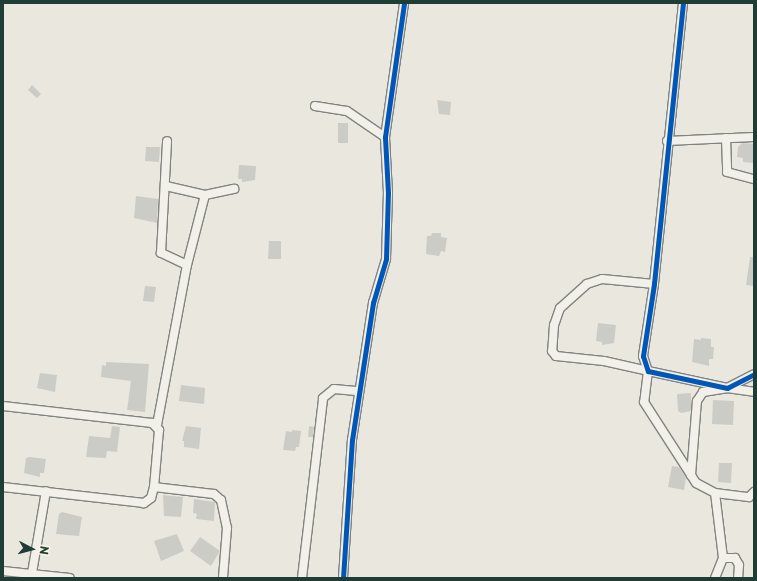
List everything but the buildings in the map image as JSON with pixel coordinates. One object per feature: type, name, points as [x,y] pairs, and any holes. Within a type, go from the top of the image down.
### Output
[{"type":"street","points":[[343,578],[352,440],[373,302],[386,259],[388,193],[385,137],[404,3]]},
{"type":"street","points":[[683,3],[654,284],[643,356],[648,372],[644,402],[696,483],[715,493],[749,497],[754,492]]},
{"type":"street","points":[[316,106],[347,111],[385,137]]},
{"type":"street","points":[[668,141],[754,137]]},
{"type":"street","points":[[726,138],[727,172],[754,179]]},
{"type":"street","points":[[167,141],[166,186],[161,253],[187,265]]},
{"type":"street","points":[[166,186],[205,195],[234,189]]},
{"type":"street","points":[[3,487],[144,503],[151,498],[154,487],[157,426],[187,265],[205,195]]},
{"type":"street","points":[[654,284],[602,279],[587,284],[560,308],[554,325],[552,351],[556,356],[604,361],[648,372],[754,392]]},
{"type":"street","points":[[691,475],[697,400],[703,392],[727,388],[754,374]]},
{"type":"street","points":[[302,578],[323,398],[334,389],[359,391]]},
{"type":"street","points":[[3,406],[157,426]]},
{"type":"street","points":[[154,487],[214,494],[221,500],[227,528],[223,578]]},
{"type":"street","points":[[32,573],[46,491]]},
{"type":"street","points":[[715,493],[723,558],[715,578]]},
{"type":"street","points":[[723,558],[735,558],[739,564],[738,578]]},
{"type":"street","points":[[3,571],[70,578]]},
{"type":"cycle path","points":[[343,578],[352,440],[373,303],[386,259],[388,193],[385,137],[404,3]]},
{"type":"cycle path","points":[[683,3],[654,284],[643,356],[648,371],[727,388],[754,374]]}]
